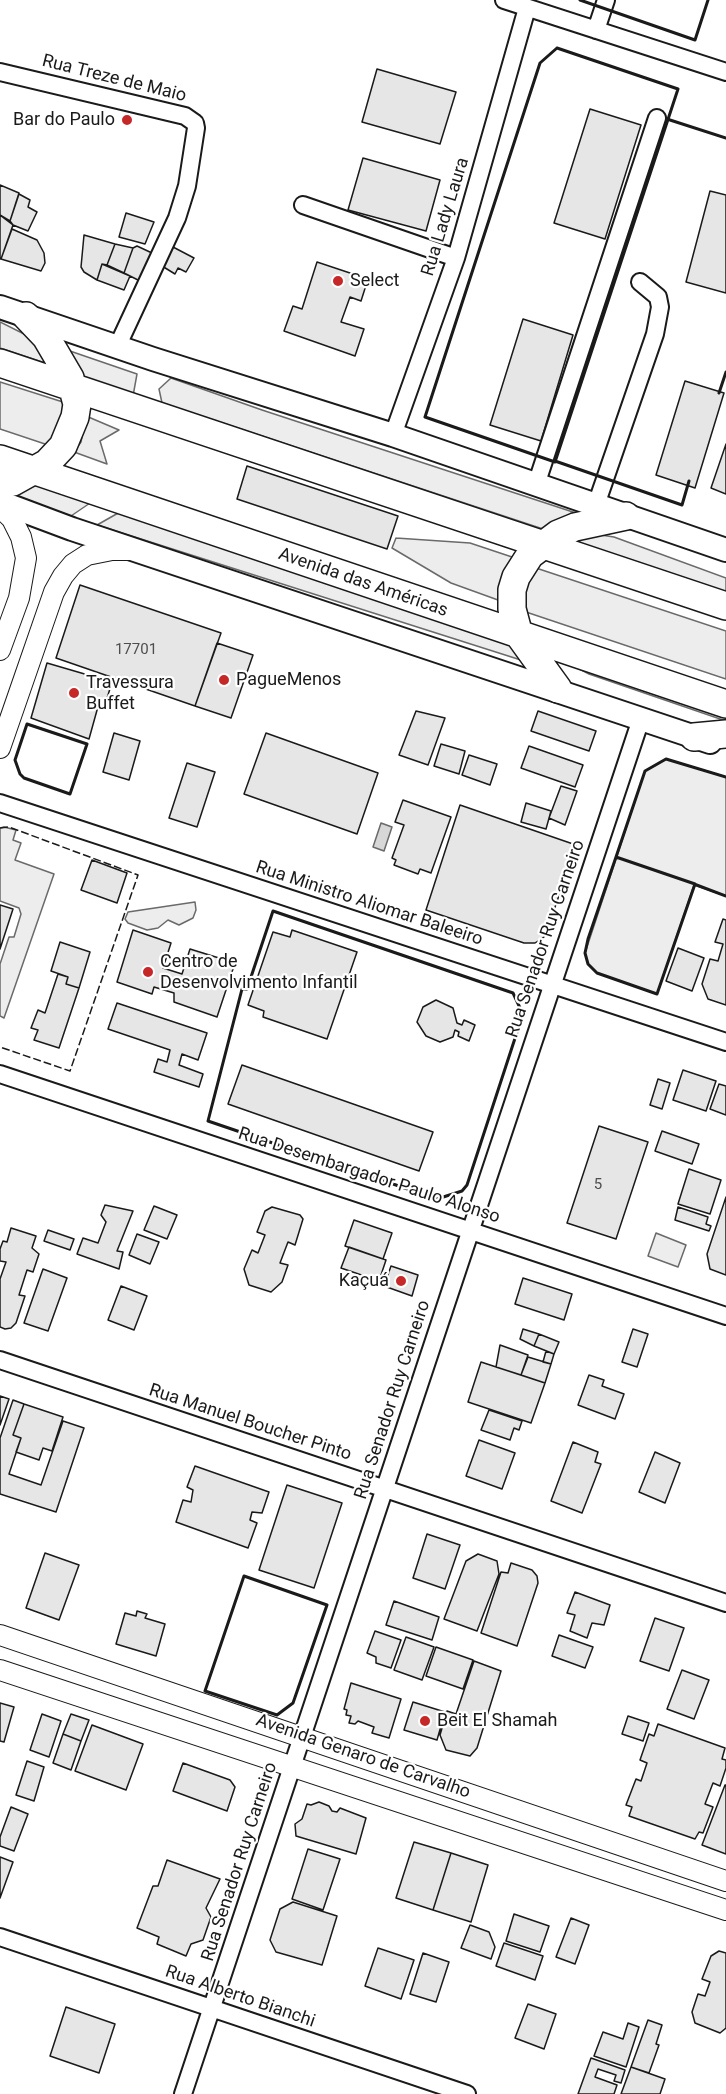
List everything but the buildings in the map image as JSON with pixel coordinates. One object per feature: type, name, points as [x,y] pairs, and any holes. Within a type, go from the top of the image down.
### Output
[{"type":"highway","points":[[0,483],[13,482],[35,471],[63,446],[70,433],[77,404],[74,389],[45,337],[26,316]]},
{"type":"highway","points":[[0,363],[726,606]]},
{"type":"highway","name":"Avenida das Américas","points":[[0,459],[726,704]]},
{"type":"highway","points":[[558,689],[519,635],[512,609],[512,591],[522,566],[543,544],[575,527],[626,516]]},
{"type":"highway","points":[[694,736],[726,734]]},
{"type":"main road","points":[[0,306],[153,359],[393,435],[726,550]]},
{"type":"main road","points":[[0,505],[558,689],[726,747]]},
{"type":"street","points":[[504,0],[726,72]]},
{"type":"street","points":[[596,30],[606,0]]},
{"type":"street","name":"Rua Lady Laura","points":[[393,435],[456,258],[527,8]]},
{"type":"street","name":"Rua Treze de Maio","points":[[0,72],[184,116],[195,123],[187,186],[177,218],[117,345]]},
{"type":"street","points":[[536,485],[657,118]]},
{"type":"street","points":[[303,205],[456,258]]},
{"type":"street","points":[[596,505],[655,334],[660,307],[658,297],[640,282]]},
{"type":"street","points":[[0,505],[12,519],[21,537],[26,558],[19,598],[0,650]]},
{"type":"street","points":[[0,748],[54,592],[63,576],[73,564],[87,555],[112,550],[139,550]]},
{"type":"street","name":"Rua Senador Ruy Carneiro","points":[[183,2094],[640,719]]},
{"type":"street","name":"Rua Ministro Aliomar Baleeiro","points":[[0,803],[726,1042]]},
{"type":"street","name":"Rua Desembargador Paulo Alonso","points":[[0,1074],[726,1316]]},
{"type":"street","name":"Rua Manuel Boucher Pinto","points":[[0,1360],[726,1603]]},
{"type":"street","points":[[0,1660],[4,1636]]},
{"type":"street","name":"Avenida Genaro de Carvalho","points":[[4,1636],[726,1881]]},
{"type":"street","name":"Avenida Genaro de Carvalho","points":[[0,1670],[726,1910]]},
{"type":"street","points":[[587,1863],[598,1849],[595,1835]]},
{"type":"street","name":"Rua Alberto Bianchi","points":[[0,1937],[467,2094]]},
{"type":"shaded area","points":[[0,322],[32,338],[60,368],[0,348]]},
{"type":"shaded area","points":[[67,350],[137,374],[133,396],[88,383]]},
{"type":"shaded area","points":[[171,378],[579,514],[543,529],[162,403],[159,389]]},
{"type":"shaded area","points":[[0,382],[66,403],[54,447],[0,429]]},
{"type":"shaded area","points":[[86,416],[119,430],[100,441],[107,464],[74,452],[81,442]]},
{"type":"shaded area","points":[[43,484],[93,501],[71,516],[6,493]]},
{"type":"shaded area","points":[[120,512],[512,641],[524,661],[97,525]]},
{"type":"shaded area","points":[[601,535],[614,537],[726,578],[726,598],[572,544],[582,538]]},
{"type":"shaded area","points":[[396,538],[470,543],[512,557],[498,600],[451,583],[392,548]]},
{"type":"shaded area","points":[[536,568],[726,631],[726,679],[523,611],[524,589]]},
{"type":"shaded area","points":[[570,664],[726,710],[726,721],[589,674]]},
{"type":"shaded area","points":[[666,759],[726,777],[726,896],[694,885],[657,994],[597,973],[588,964],[585,953],[645,771]]},
{"type":"shaded area","points":[[381,823],[392,827],[384,851],[373,847]]},
{"type":"shaded area","points":[[0,828],[16,830],[13,840],[21,843],[15,860],[54,874],[4,1018],[0,1016],[0,964],[9,937],[14,937],[21,914],[19,908],[0,901]]},
{"type":"shaded area","points":[[195,902],[196,910],[193,918],[179,925],[168,920],[158,928],[147,930],[128,923],[125,919],[128,912]]},
{"type":"shaded area","points":[[656,1233],[686,1245],[678,1267],[648,1256]]},
{"type":"fence","points":[[0,828],[9,827],[138,875],[70,1071],[0,1047]]},
{"type":"wall","points":[[580,0],[695,40],[708,0]]},
{"type":"wall","points":[[557,48],[678,89],[555,462],[425,417],[540,63],[557,48]]},
{"type":"wall","points":[[670,120],[726,138]]},
{"type":"wall","points":[[719,393],[726,372]]},
{"type":"wall","points":[[555,461],[682,505],[689,481]]},
{"type":"wall","points":[[27,724],[87,744],[70,794],[24,778],[20,774],[15,760],[27,724]]},
{"type":"wall","points":[[618,858],[616,857],[645,771],[666,759],[726,777]]},
{"type":"wall","points":[[616,857],[695,884],[657,994],[597,973],[588,964],[585,953],[588,939],[616,857]]},
{"type":"wall","points":[[694,884],[726,896]]},
{"type":"wall","points":[[273,911],[513,993],[521,1010],[520,1023],[467,1185],[462,1191],[437,1199],[208,1121],[242,989],[247,989],[273,911]]},
{"type":"wall","points":[[244,1576],[327,1605],[293,1703],[277,1715],[205,1691],[244,1576]]},
{"type":"place","name":"Bar do Paulo","points":[[127,120]]},
{"type":"place","name":"Select","points":[[338,281]]},
{"type":"place","name":"PagueMenos","points":[[224,680]]},
{"type":"place","name":"Travessura Buffet","points":[[74,693]]},
{"type":"place","name":"Centro de Desenvolvimento Infantil","points":[[148,972]]},
{"type":"place","name":"Kaçuá","points":[[401,1281]]},
{"type":"place","name":"Beit El Shamah","points":[[425,1721]]}]
